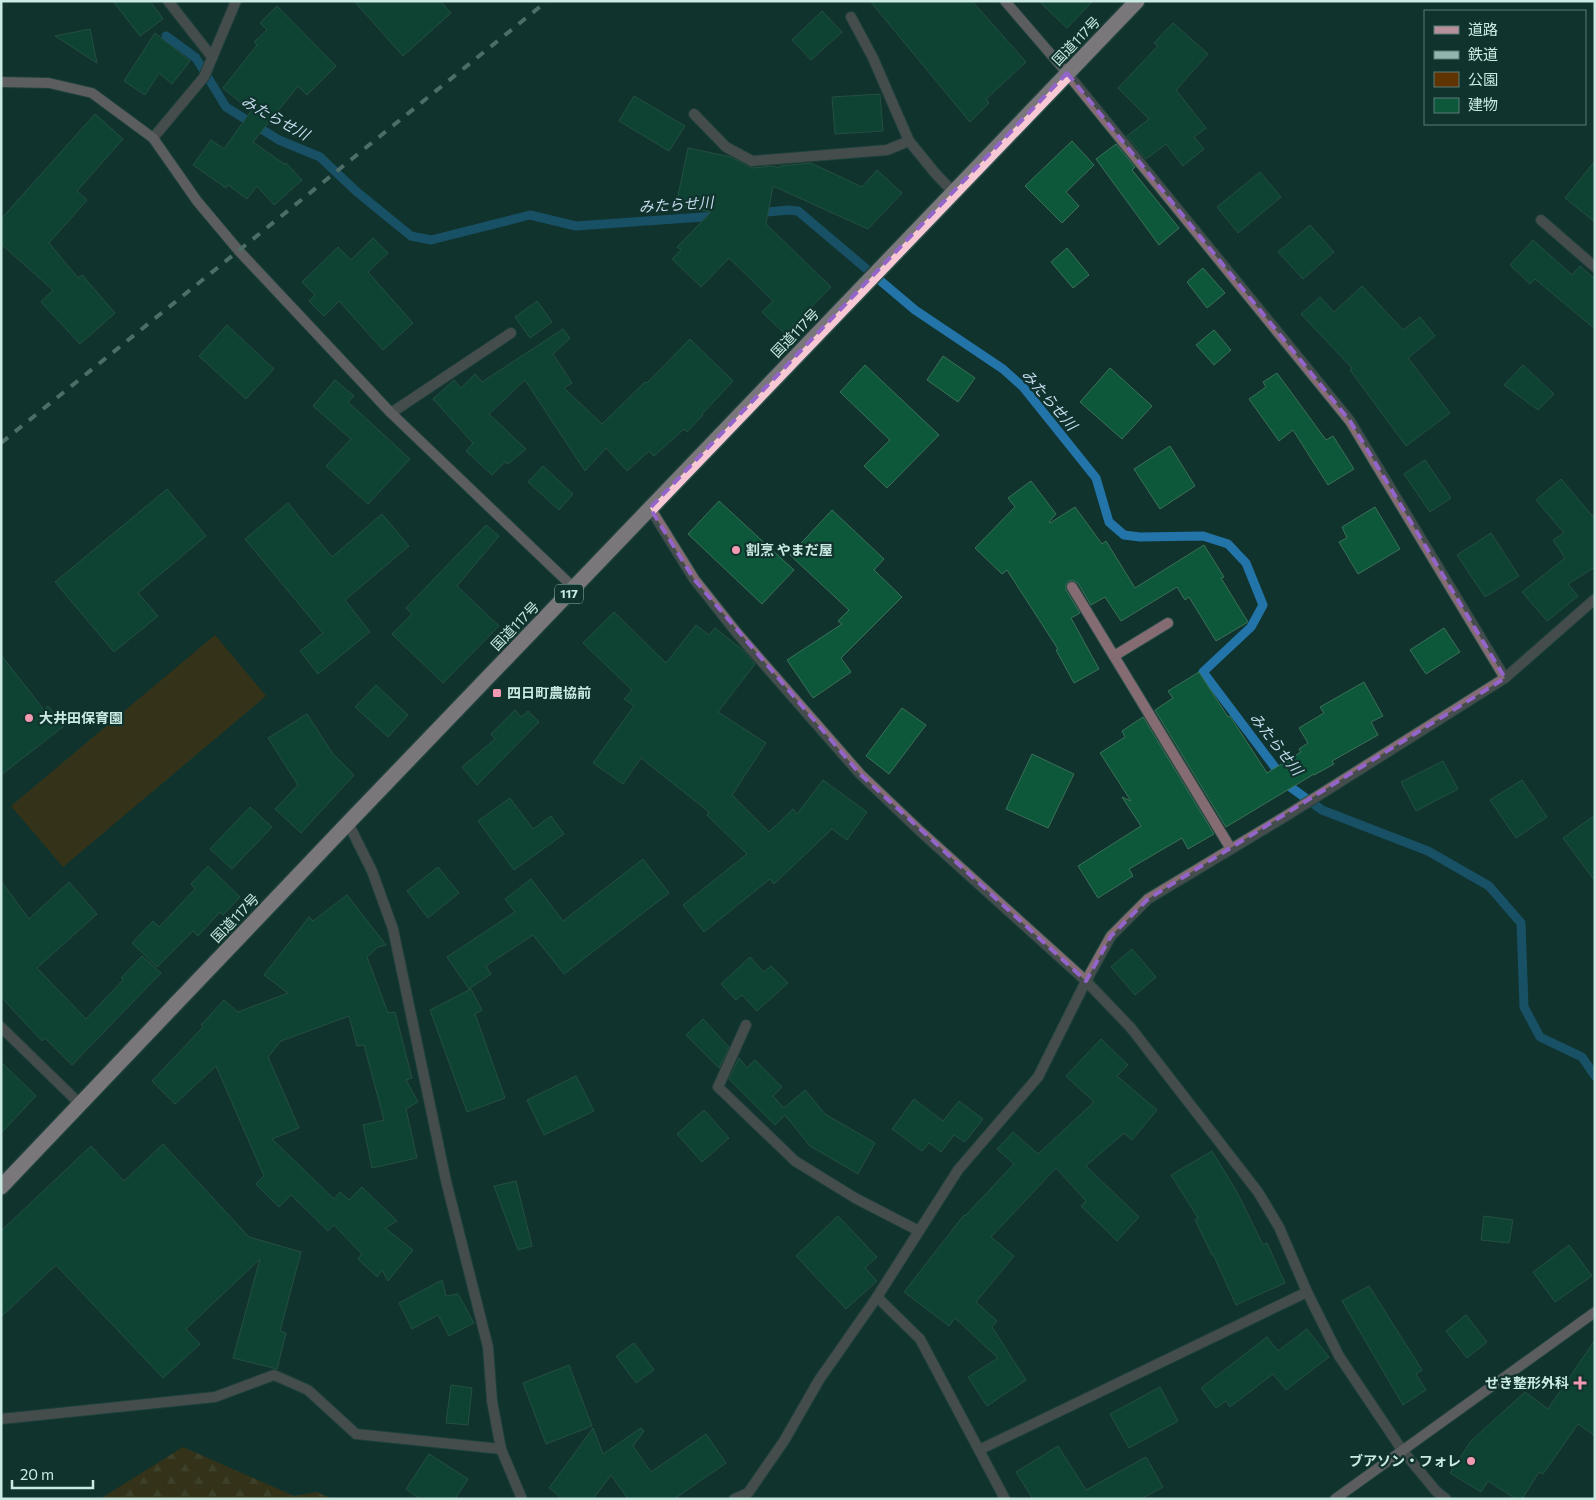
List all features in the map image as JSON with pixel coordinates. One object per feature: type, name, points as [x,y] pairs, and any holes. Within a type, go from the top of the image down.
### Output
[{"type":"highway","name":"国道117号","points":[[1,1187],[1137,1]]},
{"type":"street","points":[[168,1],[212,57]]},
{"type":"street","points":[[152,138],[204,77],[236,1]]},
{"type":"street","points":[[1005,1],[1067,73],[1350,421],[1505,678]]},
{"type":"street","points":[[851,17],[873,58],[909,140],[954,192]]},
{"type":"street","points":[[1,82],[50,83],[92,92],[152,138],[197,201],[239,251],[392,413],[574,588]]},
{"type":"street","points":[[694,114],[726,147],[752,161],[887,150],[909,140]]},
{"type":"street","points":[[1541,220],[1595,267]]},
{"type":"street","points":[[392,413],[510,333]]},
{"type":"street","points":[[650,508],[694,579],[736,632],[860,774],[921,832],[1086,981],[1131,1028],[1258,1192],[1278,1227],[1307,1292],[1339,1356],[1402,1450],[1436,1491],[1446,1499]]},
{"type":"street","points":[[1072,587],[1231,849]]},
{"type":"street","points":[[734,1499],[748,1493],[784,1441],[819,1380],[877,1298],[958,1170],[1038,1077],[1086,981],[1111,936],[1148,898],[1286,816],[1505,678],[1595,599]]},
{"type":"street","points":[[1114,656],[1168,623]]},
{"type":"street","points":[[348,823],[372,871],[393,929],[446,1181],[488,1348],[492,1401],[501,1450],[522,1499]]},
{"type":"street","points":[[746,1024],[718,1086],[795,1161],[855,1198],[919,1231]]},
{"type":"street","points":[[1,1027],[80,1104]]},
{"type":"street","points":[[979,1450],[1307,1292]]},
{"type":"street","points":[[877,1298],[920,1339],[1005,1499]]},
{"type":"street","points":[[1334,1499],[1595,1312]]},
{"type":"street","points":[[1,1420],[215,1397],[274,1375],[308,1390],[356,1434],[501,1450]]},
{"type":"highlighted area","points":[[1067,73],[1350,421],[1505,678],[1148,899],[1111,936],[1086,981],[860,774],[694,579],[650,508]]},
{"type":"green space","points":[[215,635],[266,696],[63,867],[11,806]]},
{"type":"green space","points":[[183,1447],[294,1496],[317,1492],[332,1499],[100,1499]]},
{"type":"building","points":[[113,1],[150,1],[163,19],[140,36]]},
{"type":"building","points":[[354,1],[440,1],[451,13],[403,56]]},
{"type":"building","points":[[870,1],[972,1],[1026,62],[986,99],[989,103],[970,122]]},
{"type":"building","points":[[1039,1],[1093,1],[1067,28]]},
{"type":"building","points":[[277,6],[336,66],[307,95],[298,86],[253,142],[284,164],[286,163],[302,180],[274,205],[257,186],[247,199],[228,185],[226,188],[193,165],[211,140],[224,149],[251,111],[223,88],[257,45],[254,42],[267,30],[260,23]]},
{"type":"building","points":[[822,11],[842,32],[811,60],[792,40]]},
{"type":"building","points":[[1173,23],[1208,54],[1176,90],[1206,128],[1194,137],[1204,149],[1183,166],[1166,144],[1146,159],[1127,136],[1149,119],[1118,88],[1158,46],[1154,43]]},
{"type":"building","points":[[90,29],[97,63],[55,36]]},
{"type":"building","points":[[155,33],[190,61],[172,84],[159,73],[145,95],[124,81]]},
{"type":"building","points":[[880,94],[883,131],[835,134],[832,97]]},
{"type":"building","points":[[634,96],[685,126],[669,151],[619,121]]},
{"type":"building","points":[[95,114],[123,139],[77,191],[87,200],[49,243],[78,278],[82,275],[115,313],[80,344],[41,302],[53,290],[1,244],[1,219]]},
{"type":"building","points":[[1072,141],[1094,165],[1066,192],[1079,206],[1062,223],[1025,186]]},
{"type":"building","points":[[1116,144],[1135,167],[1132,170],[1179,228],[1159,245],[1096,159]]},
{"type":"building","points":[[688,148],[731,157],[752,168],[773,166],[780,168],[780,166],[811,163],[862,187],[877,170],[902,193],[868,229],[773,186],[766,224],[831,287],[785,334],[762,312],[773,301],[729,258],[701,287],[672,259],[681,250],[677,247],[711,212],[676,205]]},
{"type":"building","points":[[1595,161],[1595,222],[1565,198]]},
{"type":"building","points":[[1260,172],[1281,197],[1238,233],[1217,207]]},
{"type":"building","points":[[1310,225],[1334,252],[1303,279],[1278,252]]},
{"type":"building","points":[[373,238],[388,253],[368,272],[413,323],[383,350],[339,301],[324,316],[309,301],[315,295],[302,282],[338,247],[351,260]]},
{"type":"building","points":[[1533,240],[1572,275],[1580,266],[1595,279],[1595,329],[1535,279],[1530,284],[1510,265]]},
{"type":"building","points":[[1067,248],[1089,275],[1073,288],[1051,262]]},
{"type":"building","points":[[1203,268],[1225,293],[1207,308],[1187,282]]},
{"type":"building","points":[[1362,286],[1403,330],[1420,317],[1435,336],[1408,358],[1450,413],[1406,446],[1350,370],[1352,368],[1301,314],[1320,297],[1334,312]]},
{"type":"building","points":[[537,301],[552,322],[530,338],[515,317]]},
{"type":"building","points":[[227,325],[274,369],[246,399],[199,356]]},
{"type":"building","points":[[563,329],[570,338],[553,354],[572,383],[564,388],[602,424],[645,382],[647,383],[690,339],[733,381],[687,432],[684,429],[654,456],[649,451],[627,471],[606,448],[585,471],[525,380],[489,414],[526,449],[508,464],[505,462],[492,475],[466,451],[473,443],[433,399],[454,380],[461,388],[475,374],[482,382]]},
{"type":"building","points":[[1214,330],[1231,350],[1214,365],[1196,345]]},
{"type":"building","points":[[943,356],[975,378],[958,402],[927,380]]},
{"type":"building","points":[[865,365],[939,435],[887,488],[864,466],[890,440],[840,392]]},
{"type":"building","points":[[1523,365],[1554,394],[1538,410],[1504,385]]},
{"type":"building","points":[[1110,368],[1152,406],[1122,439],[1080,402]]},
{"type":"building","points":[[1277,373],[1326,440],[1333,436],[1354,469],[1328,485],[1293,430],[1279,441],[1249,399],[1266,387],[1263,382]]},
{"type":"building","points":[[335,380],[354,396],[348,402],[410,459],[368,504],[326,466],[351,439],[313,406]]},
{"type":"building","points":[[1170,446],[1195,486],[1160,509],[1134,469]]},
{"type":"building","points":[[1425,460],[1451,498],[1430,512],[1404,474]]},
{"type":"building","points":[[543,466],[573,494],[559,510],[528,482]]},
{"type":"building","points":[[1561,479],[1595,519],[1595,567],[1568,584],[1578,596],[1547,621],[1522,592],[1565,558],[1553,540],[1564,533],[1536,500]]},
{"type":"building","points":[[1031,481],[1056,514],[1049,522],[1075,507],[1102,544],[1106,541],[1135,588],[1204,545],[1224,577],[1221,578],[1248,622],[1216,641],[1189,597],[1185,600],[1177,587],[1121,621],[1105,597],[1091,605],[1078,583],[1072,580],[1069,581],[1066,584],[1066,590],[1080,613],[1071,618],[1099,669],[1074,683],[1056,650],[1058,649],[1007,570],[1002,574],[975,548],[1015,507],[1008,498]]},
{"type":"building","points":[[167,489],[206,536],[138,593],[158,616],[114,652],[55,582]]},
{"type":"building","points":[[719,501],[794,570],[762,604],[688,534]]},
{"type":"building","points":[[288,503],[332,557],[382,514],[409,546],[345,600],[370,632],[318,674],[300,651],[323,633],[245,539]]},
{"type":"building","points":[[1375,507],[1400,549],[1358,574],[1339,542],[1347,538],[1342,527]]},
{"type":"building","points":[[832,510],[884,559],[874,570],[902,597],[841,658],[851,672],[813,698],[787,660],[842,624],[838,621],[849,610],[790,555]]},
{"type":"building","points":[[486,525],[499,536],[457,586],[499,626],[443,683],[392,634],[412,614],[406,608]]},
{"type":"building","points":[[1491,533],[1519,576],[1485,597],[1457,555]]},
{"type":"building","points":[[614,612],[666,663],[696,625],[709,635],[715,628],[743,650],[755,664],[718,712],[766,743],[732,795],[769,832],[793,809],[797,814],[823,780],[867,812],[847,840],[832,829],[774,884],[770,879],[704,932],[683,905],[747,854],[707,815],[709,812],[641,758],[623,784],[593,763],[634,706],[624,699],[632,690],[583,643]]},
{"type":"building","points":[[1444,628],[1460,652],[1426,674],[1410,650]]},
{"type":"building","name":"大井田保育園","points":[[1,655],[44,710],[48,706],[64,726],[1,775]]},
{"type":"building","points":[[1199,672],[1267,773],[1301,752],[1299,749],[1308,743],[1299,728],[1324,713],[1320,707],[1364,682],[1383,716],[1371,722],[1378,735],[1332,761],[1334,764],[1226,827],[1155,710],[1173,698],[1168,691]]},
{"type":"building","points":[[376,685],[408,715],[388,737],[355,707]]},
{"type":"building","points":[[902,708],[926,725],[889,774],[866,756]]},
{"type":"building","points":[[515,710],[521,717],[528,711],[539,722],[477,785],[462,767],[495,739],[491,734]]},
{"type":"building","points":[[307,714],[333,754],[354,775],[301,833],[275,809],[298,785],[268,738]]},
{"type":"building","points":[[1143,717],[1214,834],[1188,849],[1182,838],[1129,869],[1133,876],[1098,898],[1078,866],[1141,826],[1122,797],[1131,801],[1100,753],[1125,737],[1122,731]]},
{"type":"building","points":[[1032,754],[1074,774],[1048,828],[1006,809]]},
{"type":"building","points":[[1443,761],[1458,789],[1416,811],[1401,782]]},
{"type":"building","points":[[1522,780],[1547,817],[1516,838],[1490,800]]},
{"type":"building","points":[[510,798],[533,829],[551,816],[564,834],[514,870],[478,821]]},
{"type":"building","points":[[250,807],[272,827],[232,869],[210,849]]},
{"type":"building","points":[[1595,815],[1595,881],[1563,838]]},
{"type":"building","points":[[643,859],[669,893],[564,974],[533,935],[486,966],[491,974],[469,989],[447,957],[515,912],[505,899],[531,879],[563,921]]},
{"type":"building","points":[[208,866],[240,897],[223,915],[220,912],[198,936],[193,931],[157,967],[132,943],[153,921],[159,927],[195,889],[191,884]]},
{"type":"building","points":[[438,867],[459,893],[428,918],[407,891]]},
{"type":"building","points":[[1,881],[29,919],[69,882],[97,914],[37,968],[86,1019],[123,980],[121,978],[142,956],[161,973],[72,1065],[45,1038],[42,1041],[1,997]]},
{"type":"building","points":[[347,895],[386,945],[378,947],[367,957],[388,1013],[395,1012],[412,1078],[406,1080],[418,1102],[406,1109],[417,1158],[372,1168],[363,1125],[384,1120],[364,1045],[357,1046],[349,1016],[281,1041],[268,1057],[299,1128],[272,1139],[334,1199],[340,1192],[349,1200],[362,1187],[397,1221],[385,1228],[413,1250],[388,1281],[382,1270],[377,1277],[358,1259],[362,1254],[334,1225],[328,1231],[291,1195],[279,1207],[256,1184],[264,1176],[216,1066],[175,1104],[152,1081],[203,1027],[201,1025],[224,1000],[238,1012],[288,993],[264,975],[309,917],[313,921]]},
{"type":"building","points":[[1132,949],[1156,977],[1135,995],[1111,967]]},
{"type":"building","points":[[750,957],[764,972],[771,966],[788,983],[757,1011],[742,995],[736,1000],[721,984]]},
{"type":"building","points":[[471,989],[482,1010],[475,1014],[505,1098],[467,1112],[430,1010]]},
{"type":"building","points":[[703,1019],[729,1047],[719,1068],[686,1035]]},
{"type":"building","points":[[1101,1039],[1128,1065],[1117,1076],[1157,1110],[1132,1140],[1124,1133],[1086,1166],[1139,1217],[1117,1241],[1081,1206],[1086,1201],[1056,1168],[991,1237],[1014,1256],[976,1302],[997,1321],[992,1327],[1026,1380],[987,1406],[968,1377],[998,1358],[955,1318],[949,1326],[904,1292],[964,1215],[1014,1164],[997,1149],[1013,1132],[1038,1154],[1094,1102],[1066,1076]]},
{"type":"building","points":[[739,1058],[747,1068],[755,1060],[782,1087],[773,1096],[784,1108],[805,1090],[825,1114],[875,1143],[858,1174],[810,1146],[785,1115],[775,1125],[729,1079]]},
{"type":"building","points":[[1,1062],[36,1096],[1,1133]]},
{"type":"building","points":[[576,1076],[594,1111],[544,1135],[527,1100]]},
{"type":"building","points":[[914,1099],[943,1121],[959,1101],[983,1119],[965,1142],[954,1135],[941,1152],[929,1143],[922,1151],[892,1129]]},
{"type":"building","points":[[704,1110],[729,1138],[702,1162],[677,1134]]},
{"type":"building","points":[[163,1144],[249,1237],[301,1252],[280,1331],[286,1333],[277,1369],[233,1358],[260,1259],[186,1329],[200,1344],[163,1378],[56,1265],[1,1317],[1,1231],[91,1146],[124,1181]]},
{"type":"building","points":[[1212,1151],[1237,1192],[1263,1245],[1267,1243],[1285,1283],[1236,1305],[1195,1220],[1198,1218],[1171,1175]]},
{"type":"building","points":[[516,1181],[532,1246],[518,1250],[494,1186]]},
{"type":"building","points":[[838,1216],[877,1257],[865,1268],[877,1281],[846,1309],[796,1256]]},
{"type":"building","points":[[1484,1216],[1513,1220],[1509,1243],[1481,1240]]},
{"type":"building","points":[[1569,1245],[1592,1276],[1555,1302],[1533,1272]]},
{"type":"building","points":[[442,1280],[446,1296],[458,1294],[474,1323],[449,1336],[438,1315],[412,1329],[399,1303]]},
{"type":"building","points":[[1369,1286],[1422,1370],[1416,1374],[1426,1390],[1403,1405],[1342,1301]]},
{"type":"building","points":[[1466,1315],[1487,1342],[1467,1358],[1446,1331]]},
{"type":"building","points":[[1307,1329],[1329,1357],[1286,1390],[1273,1374],[1230,1407],[1226,1401],[1216,1408],[1201,1388],[1267,1337],[1278,1351]]},
{"type":"building","points":[[1595,1340],[1595,1436],[1578,1424],[1543,1474],[1539,1472],[1522,1499],[1516,1499],[1488,1481],[1481,1492],[1450,1473],[1471,1441],[1525,1392],[1548,1409]]},
{"type":"building","points":[[634,1343],[654,1370],[636,1383],[616,1356]]},
{"type":"building","points":[[569,1365],[592,1426],[546,1444],[523,1383]]},
{"type":"building","points":[[451,1385],[472,1388],[468,1425],[446,1423]]},
{"type":"building","points":[[1160,1387],[1178,1421],[1129,1448],[1110,1414]]},
{"type":"building","points":[[593,1428],[603,1454],[641,1428],[644,1431],[633,1446],[651,1472],[706,1434],[726,1463],[674,1499],[628,1499],[611,1475],[593,1499],[563,1499],[549,1488]]},
{"type":"building","points":[[1058,1446],[1086,1490],[1146,1457],[1163,1487],[1141,1499],[1033,1499],[1016,1472]]},
{"type":"building","points":[[429,1454],[468,1479],[455,1499],[420,1499],[406,1489]]},
{"type":"waterway","name":"みたらせ川","points":[[166,36],[196,58],[226,107],[279,140],[320,157],[357,192],[411,236],[431,240],[530,215],[576,226],[717,216]]},
{"type":"waterway","name":"みたらせ川","points":[[757,213],[798,211],[915,310],[1003,369],[1023,387],[1096,478],[1109,522],[1124,535],[1140,537],[1203,536],[1228,544],[1246,563],[1263,605],[1251,627],[1203,672],[1289,786],[1322,810],[1428,851],[1489,886],[1521,923],[1524,1007],[1540,1037],[1582,1057],[1595,1076]]},
{"type":"railway","points":[[1,443],[547,1]]},
{"type":"place","name":"割烹 やまだ屋","points":[[736,550]]},
{"type":"place","name":"四日町農協前","points":[[497,693]]},
{"type":"place","name":"大井田保育園","points":[[29,718]]},
{"type":"place","name":"せき整形外科","points":[[1580,1383]]},
{"type":"place","name":"ブアソン・フォレ","points":[[1471,1461]]}]
